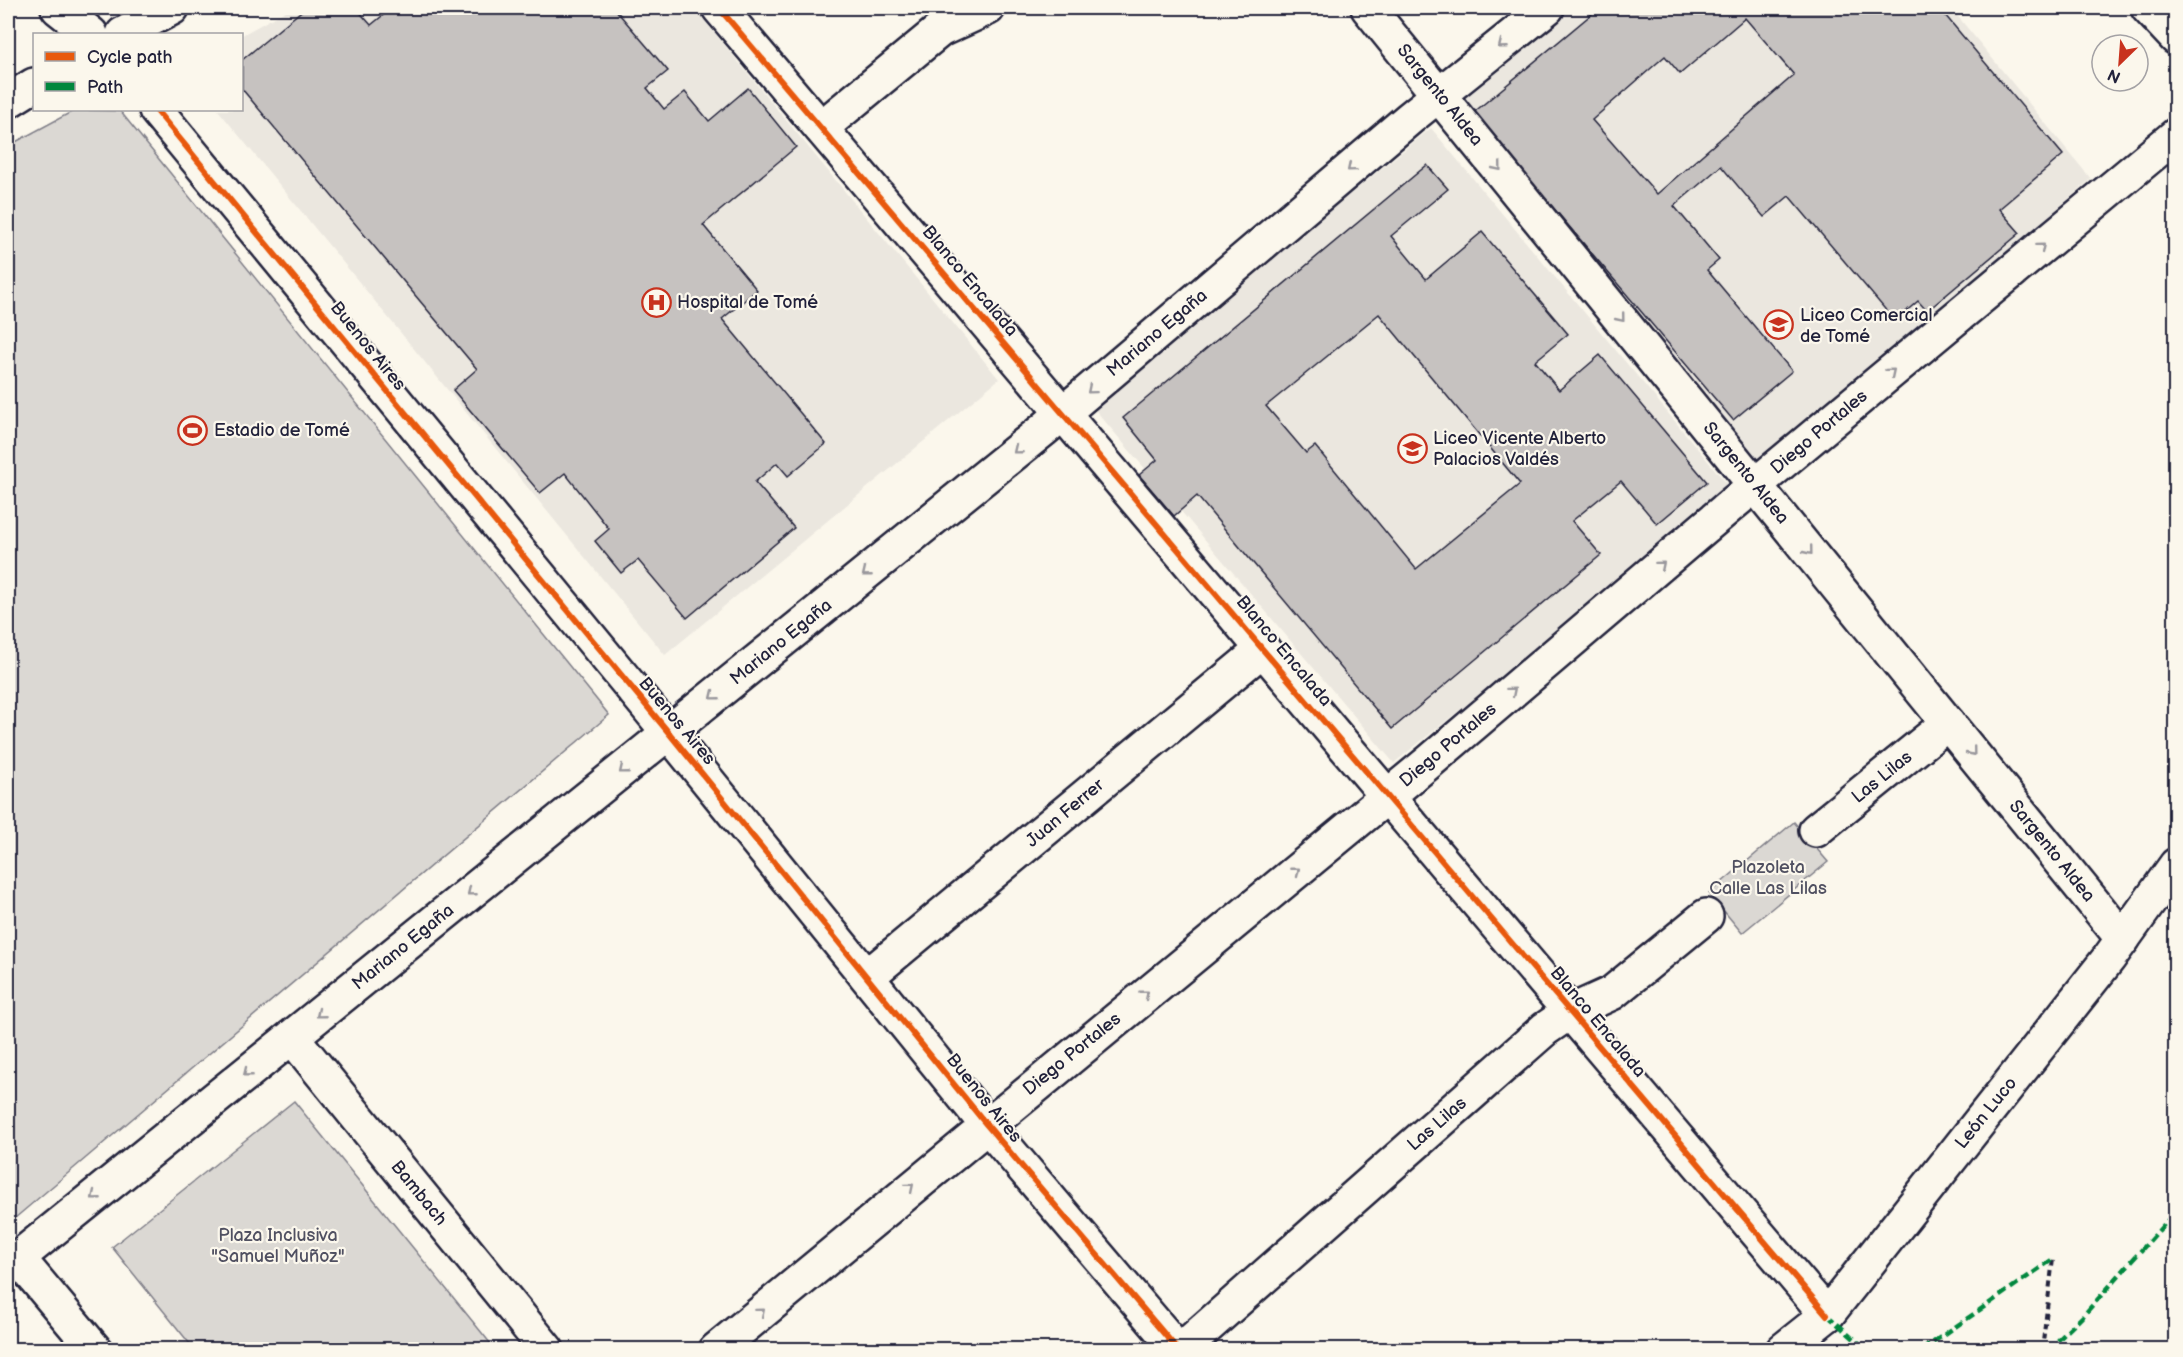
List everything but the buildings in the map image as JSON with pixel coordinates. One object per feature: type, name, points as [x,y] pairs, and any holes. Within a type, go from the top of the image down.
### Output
[{"type":"street","points":[[58,8],[90,33]]},
{"type":"street","points":[[125,33],[172,8]]},
{"type":"street","name":"Blanco Encalada","points":[[719,8],[1827,1315]]},
{"type":"street","points":[[821,128],[940,30],[969,14],[988,8]]},
{"type":"street","name":"Sargento Aldea","points":[[1368,8],[2123,939]]},
{"type":"street","name":"Mariano Egaña","points":[[13,1262],[1063,413],[1410,118],[1547,8]]},
{"type":"street","points":[[2148,8],[2175,38]]},
{"type":"street","points":[[8,101],[33,86]]},
{"type":"street","name":"Buenos Aires","points":[[157,111],[868,976],[986,1124],[1179,1350]]},
{"type":"street","name":"Diego Portales","points":[[716,1350],[986,1124],[1387,795],[2175,135]]},
{"type":"street","name":"Juan Ferrer","points":[[868,976],[1263,649]]},
{"type":"street","name":"Las Lilas","points":[[1816,830],[1948,723]]},
{"type":"street","name":"León Luco","points":[[1783,1350],[1827,1315],[2123,939],[2175,865]]},
{"type":"street","name":"Las Lilas","points":[[1179,1350],[1545,1029],[1570,1011],[1611,993],[1706,916]]},
{"type":"street","name":"Bambach","points":[[292,1036],[547,1350]]},
{"type":"street","points":[[13,1262],[95,1350]]},
{"type":"path","points":[[2042,1350],[2053,1259]]},
{"type":"shaded area","name":"Hospital de Tomé","points":[[291,8],[694,8],[999,379],[665,655],[219,111],[243,111],[243,34]]},
{"type":"shaded area","name":"Liceo Comercial de Tomé","points":[[1566,8],[1951,8],[2091,179],[1758,471],[1444,102]]},
{"type":"shaded area","name":"Liceo Vicente Alberto Palacios Valdés","points":[[1431,128],[1732,490],[1394,763],[1092,406]]},
{"type":"green space","name":"Estadio de Tomé","points":[[73,111],[120,111],[609,715],[8,1224],[8,146]]},
{"type":"green space","name":"Plazoleta Calle Las Lilas","points":[[1794,822],[1828,862],[1742,933],[1709,893]]},
{"type":"green space","name":"Plaza Inclusiva \"Samuel Muñoz\"","points":[[294,1101],[495,1349],[194,1349],[112,1247]]},
{"type":"marked path","points":[[2048,1350],[2083,1316],[2176,1211]]},
{"type":"marked path","points":[[1922,1350],[2053,1259]]},
{"type":"marked path","points":[[1827,1315],[1867,1350]]},
{"type":"cycle path","points":[[719,8],[1827,1315]]},
{"type":"cycle path","points":[[157,111],[669,733],[986,1124],[1178,1350]]},
{"type":"place","name":"Hospital de Tomé","points":[[656,302]]},
{"type":"place","name":"Liceo Comercial de Tomé","points":[[1779,325]]},
{"type":"place","name":"Estadio de Tomé","points":[[193,430]]},
{"type":"place","name":"Liceo Vicente Alberto Palacios Valdés","points":[[1412,448]]}]
